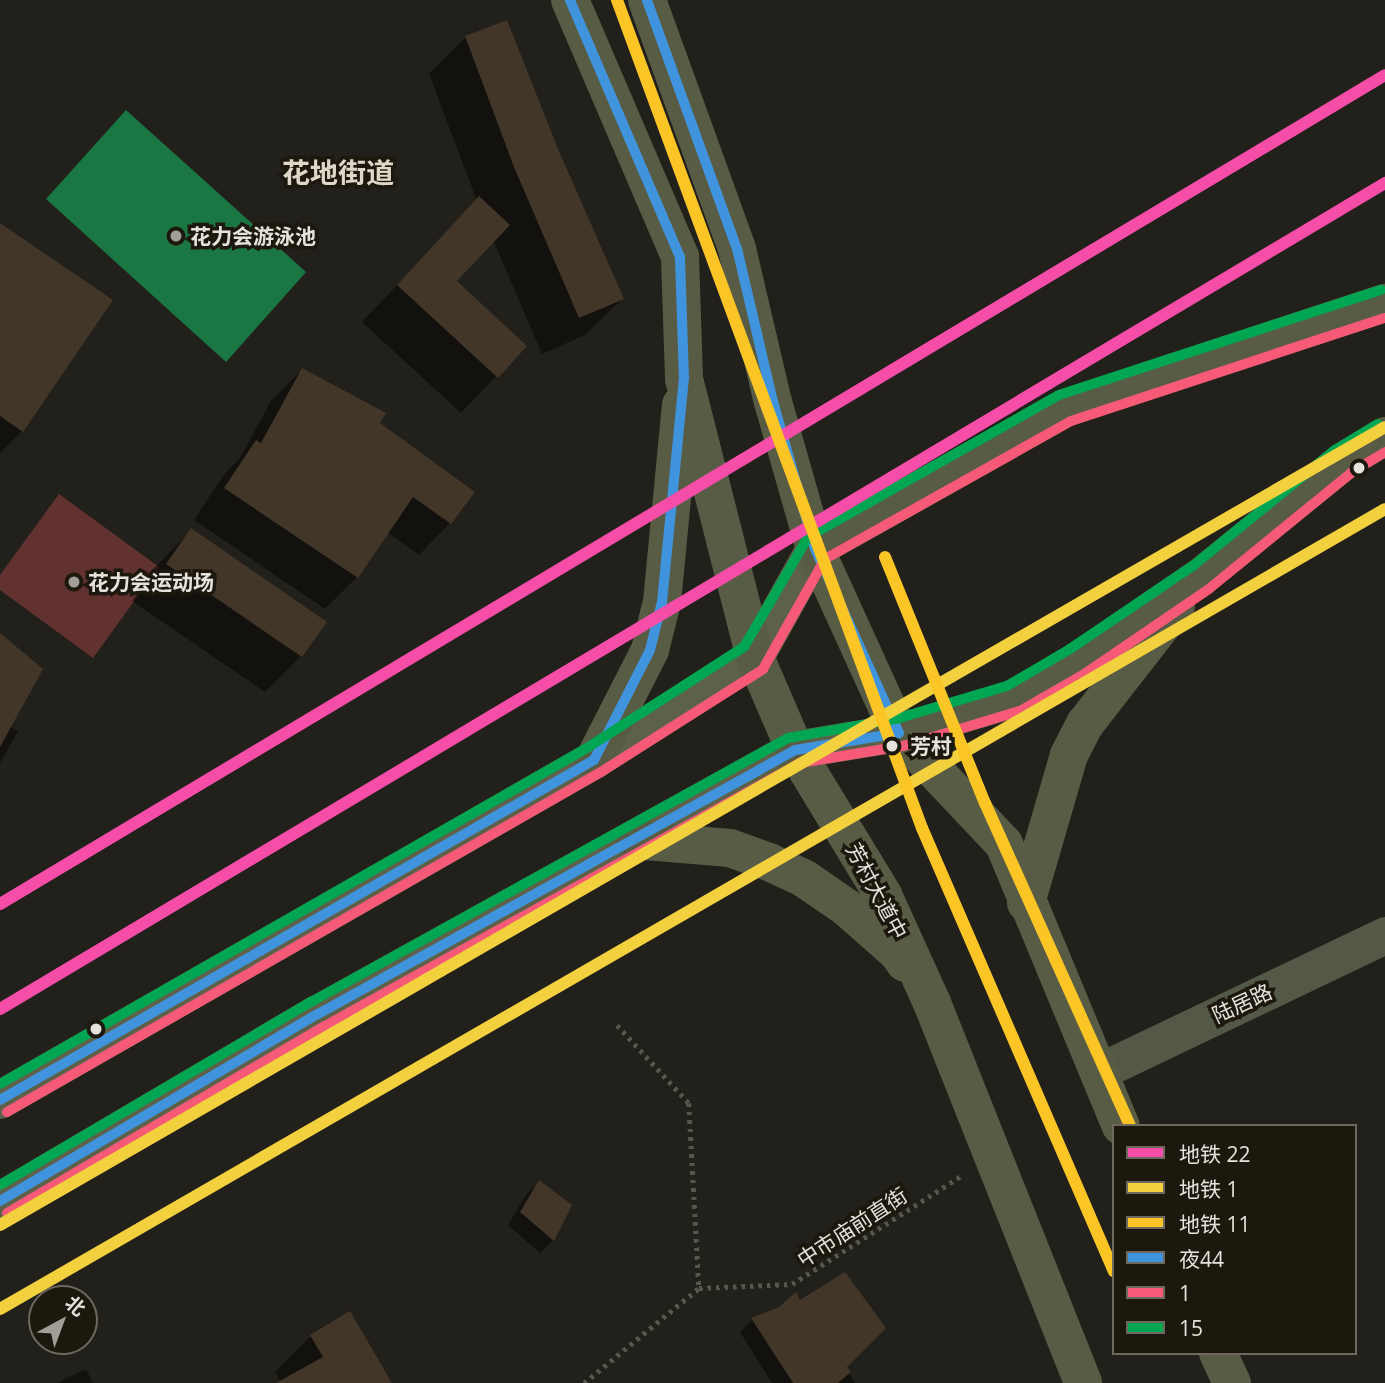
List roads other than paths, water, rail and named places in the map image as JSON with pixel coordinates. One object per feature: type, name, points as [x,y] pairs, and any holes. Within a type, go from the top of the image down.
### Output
[{"type":"highway","name":"芳村大道中","points":[[570,0],[680,257],[684,379],[755,657],[795,750],[883,895],[932,1003],[1083,1383]]},
{"type":"highway","points":[[647,0],[737,249],[772,402],[815,549],[899,733],[1004,844],[1026,903],[1120,1124]]},
{"type":"highway","points":[[815,549],[1065,408],[1385,303]]},
{"type":"highway","points":[[594,760],[650,650],[662,602],[684,379]]},
{"type":"highway","points":[[899,733],[1013,699],[1078,661],[1202,576],[1344,461],[1385,436]]},
{"type":"highway","points":[[1026,903],[1069,755],[1085,723],[1202,576]]},
{"type":"highway","points":[[634,840],[730,848],[806,879],[847,908],[898,953],[932,1003]]},
{"type":"highway","points":[[1220,1355],[1232,1383]]},
{"type":"main road","points":[[0,1100],[594,760],[755,657],[815,549]]},
{"type":"main road","points":[[0,1200],[317,1014],[795,750],[899,733]]},
{"type":"street","name":"陆居路","points":[[1098,1072],[1385,935]]},
{"type":"metro line","name":"11","points":[[617,0],[922,828],[1112,1266]]},
{"type":"metro line","name":"22","points":[[0,904],[1385,75]]},
{"type":"metro line","name":"22","points":[[0,1009],[1385,183]]},
{"type":"metro line","name":"1","points":[[0,1225],[1385,427]]},
{"type":"metro line","name":"1","points":[[0,1309],[1385,509]]},
{"type":"metro line","name":"11","points":[[885,557],[985,803],[1129,1124]]},
{"type":"place","name":"花力会游泳池","points":[[176,236]]},
{"type":"place","name":"花力会运动场","points":[[74,582]]},
{"type":"place","name":"芳村","points":[[892,746]]},
{"type":"district","name":"花地街道","points":[[338,172]]}]
